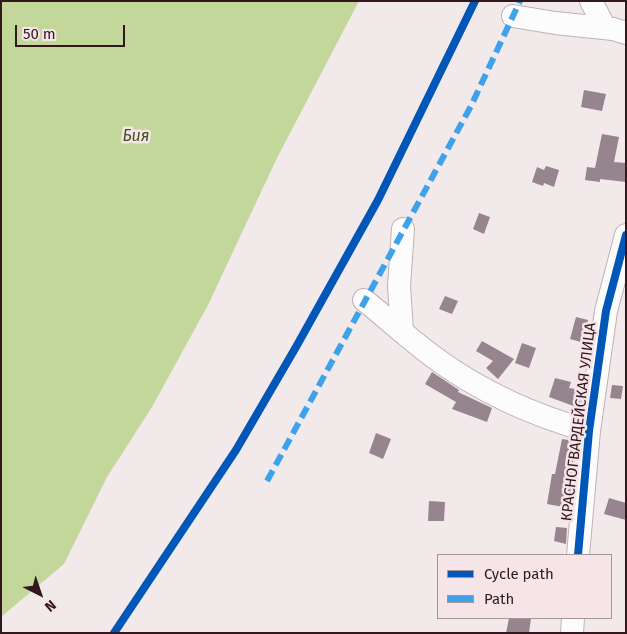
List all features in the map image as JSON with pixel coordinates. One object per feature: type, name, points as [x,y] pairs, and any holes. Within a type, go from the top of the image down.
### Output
[{"type":"street","points":[[591,1],[616,31]]},
{"type":"street","points":[[513,16],[616,31]]},
{"type":"street","points":[[402,331],[399,286],[403,229]]},
{"type":"street","name":"КРАСНОГВАРДЕЙСКАЯ УЛИЦА","points":[[578,554],[589,431],[606,310],[626,235]]},
{"type":"street","points":[[364,300],[435,358],[469,380],[521,407],[560,423],[589,431]]},
{"type":"street","points":[[572,633],[573,619]]},
{"type":"water","name":"Бия","points":[[1,1],[359,1],[277,158],[208,305],[152,407],[107,477],[64,564],[1,617]]},
{"type":"building","points":[[584,90],[606,94],[602,111],[581,107]]},
{"type":"building","points":[[602,134],[619,137],[614,162],[626,163],[626,182],[600,179],[600,182],[585,180],[587,167],[595,168]]},
{"type":"building","points":[[546,166],[559,170],[554,187],[544,183],[543,186],[532,182],[537,167],[544,170]]},
{"type":"building","points":[[479,213],[490,217],[484,234],[473,229]]},
{"type":"building","points":[[445,296],[458,301],[452,314],[439,309]]},
{"type":"building","points":[[576,317],[588,320],[587,325],[591,325],[588,344],[570,339]]},
{"type":"building","points":[[482,341],[514,359],[498,379],[486,368],[493,361],[476,351]]},
{"type":"building","points":[[522,343],[536,348],[529,368],[515,363]]},
{"type":"building","points":[[432,372],[459,390],[458,392],[492,408],[487,422],[452,409],[456,402],[425,384]]},
{"type":"building","points":[[555,378],[571,382],[569,388],[582,390],[579,408],[549,397]]},
{"type":"building","points":[[612,385],[623,386],[621,399],[610,398]]},
{"type":"building","points":[[376,433],[391,439],[383,459],[369,453]]},
{"type":"building","points":[[562,439],[575,441],[569,508],[547,504],[552,474],[555,474]]},
{"type":"building","points":[[609,498],[626,503],[626,520],[604,514]]},
{"type":"building","points":[[429,501],[445,502],[444,521],[428,521]]},
{"type":"building","points":[[556,527],[567,528],[566,544],[554,541]]},
{"type":"building","points":[[509,619],[531,619],[529,633],[506,633]]},
{"type":"marked path","points":[[267,481],[471,106],[520,1]]},
{"type":"cycle path","points":[[114,633],[236,450],[296,347],[378,200],[475,1]]},
{"type":"cycle path","points":[[578,554],[589,431],[606,311],[626,235]]}]
